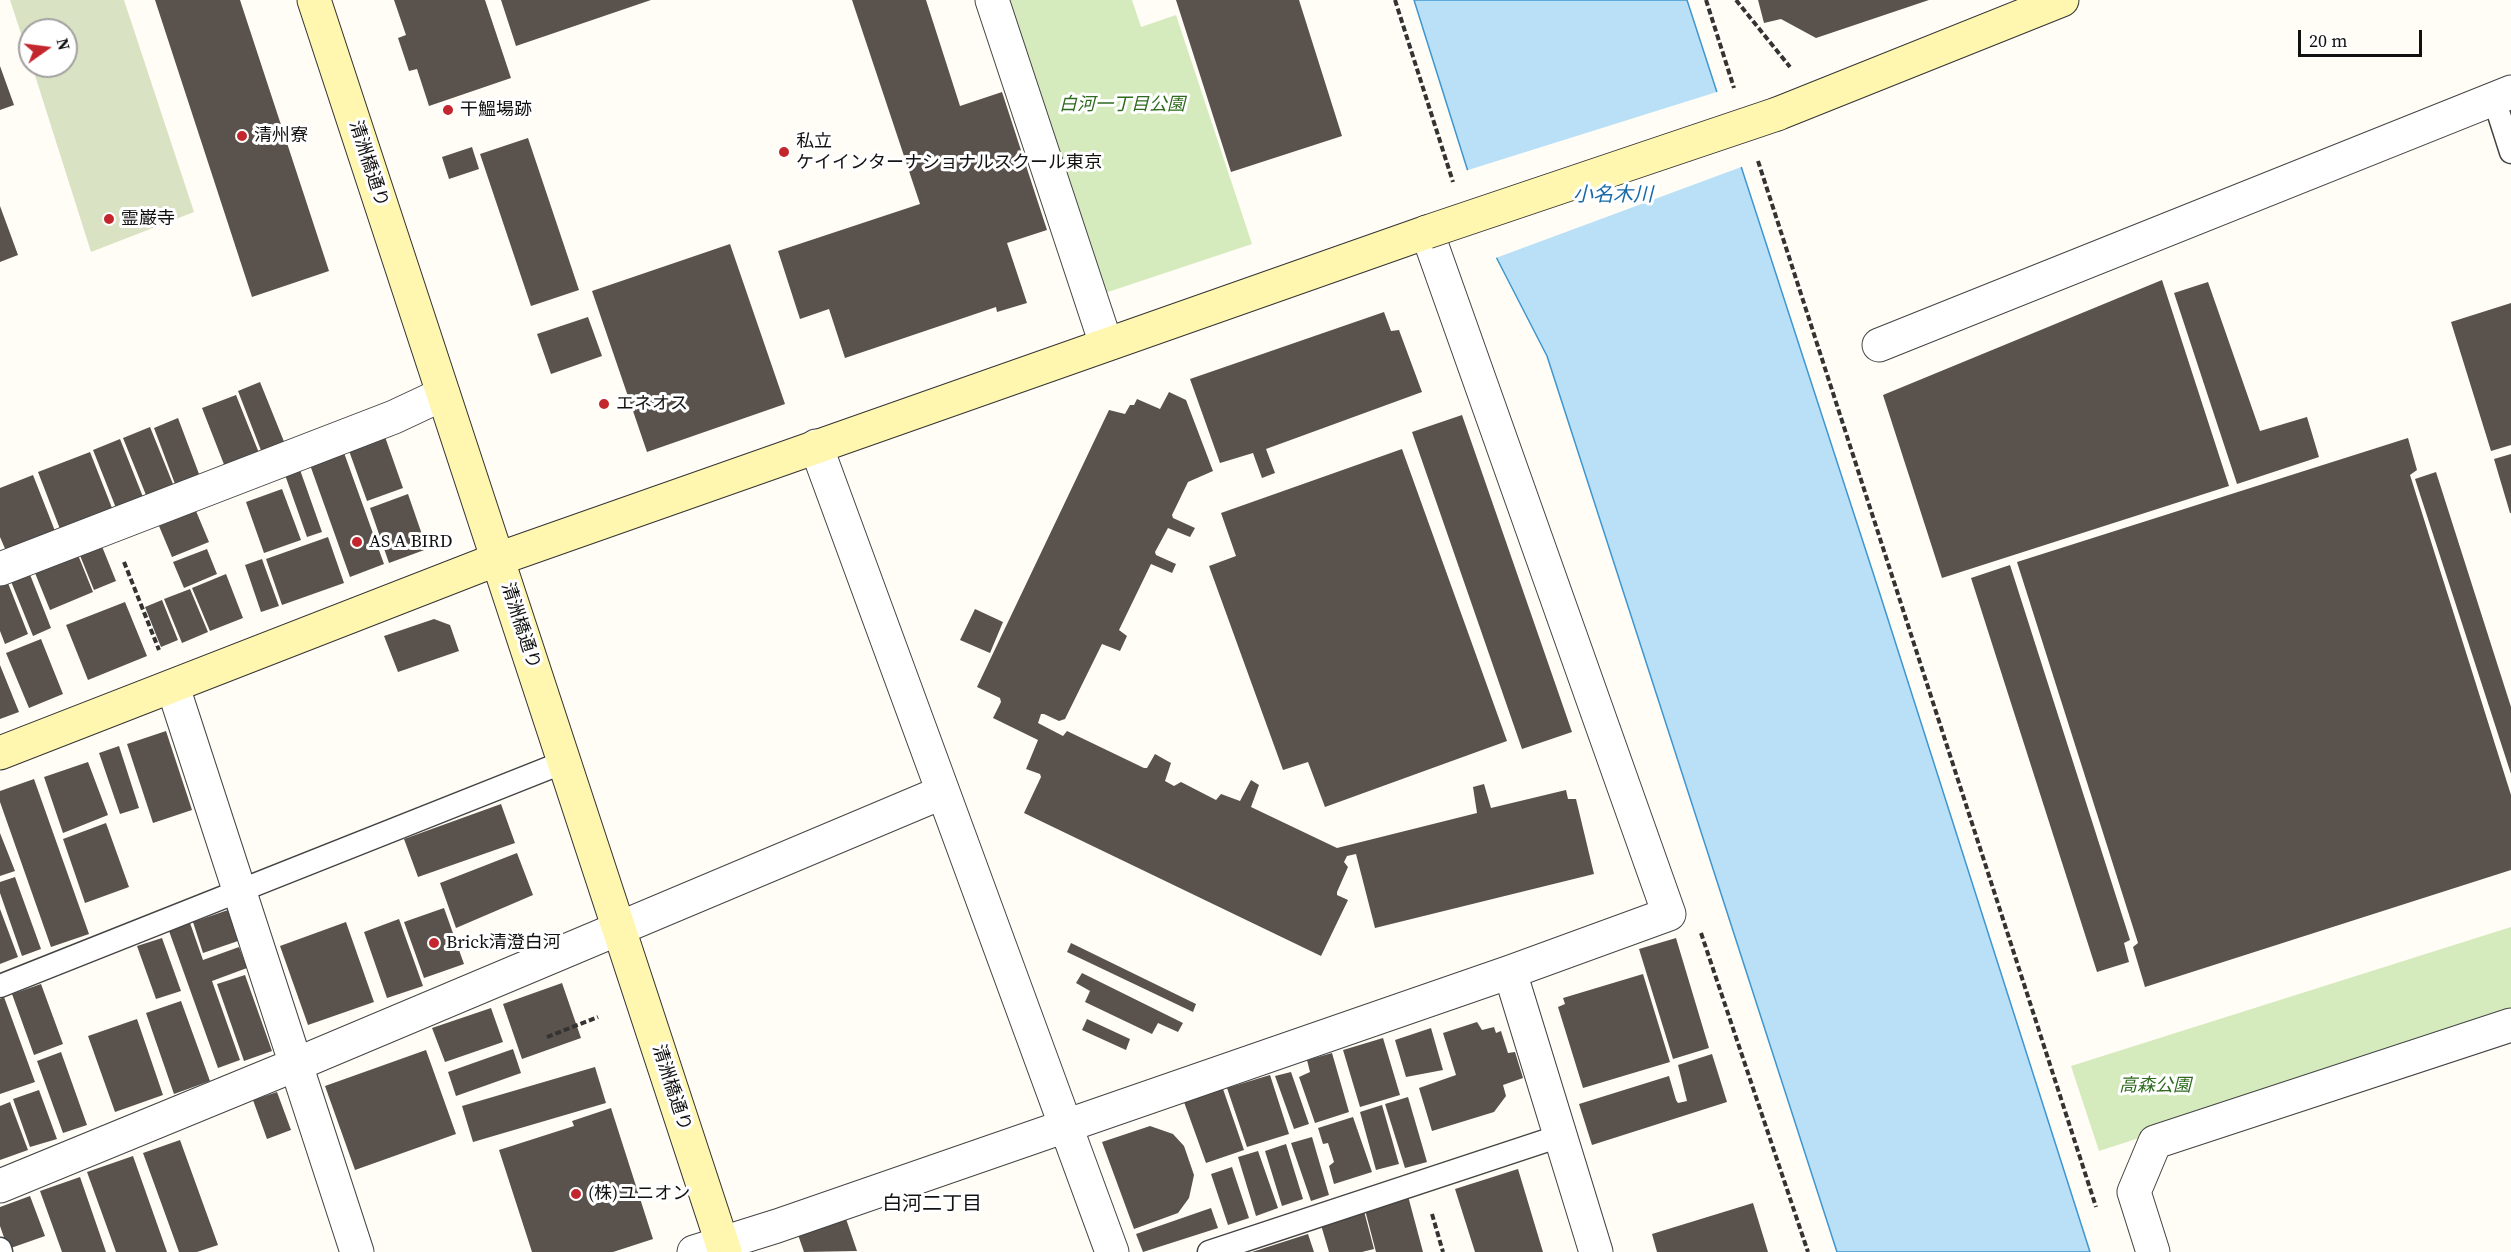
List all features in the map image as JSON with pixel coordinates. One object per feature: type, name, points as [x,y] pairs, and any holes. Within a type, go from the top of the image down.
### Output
[{"type":"street","name":"清洲橋通り","points":[[314,0],[619,928],[714,1249]]},
{"type":"street","points":[[992,0],[1106,344]]},
{"type":"street","points":[[0,753],[498,559],[1427,232],[1777,114],[2062,0]]},
{"type":"street","points":[[1879,345],[2502,95]]},
{"type":"street","points":[[714,1249],[1510,972],[1669,914],[1427,232]]},
{"type":"street","points":[[0,569],[394,417],[443,394]]},
{"type":"street","points":[[816,446],[1112,1252]]},
{"type":"street","points":[[173,687],[297,1064],[354,1251]]},
{"type":"street","points":[[0,1186],[297,1064],[943,792]]},
{"type":"street","points":[[1510,972],[1596,1252]]},
{"type":"street","points":[[2153,1252],[2134,1192],[2156,1142],[2511,1025]]},
{"type":"street","points":[[2172,1252],[2154,1193],[2173,1154],[2511,1044]]},
{"type":"lane","points":[[2502,95],[2511,152]]},
{"type":"lane","points":[[0,986],[564,762]]},
{"type":"lane","points":[[1209,1252],[1560,1136]]},
{"type":"path","points":[[1706,0],[1736,92]]},
{"type":"path","points":[[1736,0],[1815,99]]},
{"type":"path","points":[[1758,160],[2099,1218]]},
{"type":"path","points":[[110,525],[173,687]]},
{"type":"path","points":[[547,1037],[598,1017]]},
{"type":"path","points":[[1422,1182],[1443,1252]]},
{"type":"green space","points":[[10,0],[124,0],[194,212],[91,252],[36,78],[78,78],[78,18],[18,18],[18,24]]},
{"type":"green space","name":"白河一丁目公園","points":[[1003,0],[1132,0],[1141,27],[1176,15],[1252,244],[1102,294]]},
{"type":"green space","name":"高森公園","points":[[2511,927],[2511,1018],[2099,1151],[2071,1066]]},
{"type":"water","name":"小名木川","points":[[1414,0],[1687,0],[2090,1252],[1837,1252],[1547,356],[1493,251]]},
{"type":"pier","points":[[1720,91],[1744,166],[1493,259],[1465,171]]},
{"type":"building","name":"清州寮","points":[[155,0],[240,0],[329,271],[252,297]]},
{"type":"building","points":[[394,0],[485,0],[511,78],[429,106],[417,69],[409,71],[398,38],[406,35]]},
{"type":"building","points":[[501,0],[651,0],[516,46]]},
{"type":"building","points":[[852,0],[926,0],[960,106],[1002,92],[1047,230],[1007,243],[1027,303],[997,312],[996,307],[845,358],[829,309],[800,319],[778,251],[920,204]]},
{"type":"building","points":[[1176,0],[1299,0],[1342,136],[1231,172]]},
{"type":"building","points":[[1758,0],[1929,0],[1816,38],[1781,19],[1764,23]]},
{"type":"building","points":[[0,66],[14,105],[0,110]]},
{"type":"building","points":[[528,138],[579,290],[531,306],[480,154]]},
{"type":"building","points":[[472,147],[479,169],[449,179],[442,157]]},
{"type":"building","points":[[0,206],[18,255],[0,262]]},
{"type":"building","points":[[730,244],[785,404],[647,452],[592,291]]},
{"type":"building","points":[[2162,280],[2229,486],[1942,578],[1883,395]]},
{"type":"building","points":[[2208,282],[2260,431],[2307,417],[2319,457],[2237,484],[2174,293]]},
{"type":"building","points":[[2511,303],[2511,445],[2491,451],[2451,322]]},
{"type":"building","points":[[1384,312],[1391,331],[1399,330],[1422,392],[1266,449],[1275,473],[1262,478],[1253,453],[1220,463],[1190,379]]},
{"type":"building","points":[[588,317],[602,356],[551,374],[537,334]]},
{"type":"building","points":[[260,382],[285,444],[262,453],[238,391]]},
{"type":"building","points":[[1169,392],[1186,400],[1213,471],[1188,482],[1172,515],[1173,518],[1195,528],[1190,537],[1168,528],[1155,552],[1156,555],[1176,564],[1172,573],[1151,564],[1119,630],[1127,636],[1120,651],[1102,644],[1065,719],[1059,721],[1041,714],[1038,723],[1063,736],[1067,731],[1144,768],[1147,768],[1155,754],[1171,763],[1165,781],[1174,786],[1181,782],[1216,800],[1221,794],[1240,801],[1251,780],[1259,785],[1251,807],[1337,848],[1477,813],[1473,787],[1484,784],[1491,808],[1566,790],[1568,799],[1576,799],[1594,874],[1375,928],[1356,854],[1347,856],[1344,862],[1348,867],[1337,895],[1348,900],[1321,956],[1024,813],[1041,777],[1040,774],[1026,769],[1038,740],[993,718],[1001,702],[1000,698],[977,687],[1109,410],[1125,414],[1137,399],[1160,409]]},
{"type":"building","points":[[236,395],[259,453],[225,467],[202,408]]},
{"type":"building","points":[[1462,415],[1572,732],[1522,749],[1412,432]]},
{"type":"building","points":[[178,418],[199,474],[175,484],[154,428]]},
{"type":"building","points":[[150,427],[173,484],[146,495],[123,438]]},
{"type":"building","points":[[384,434],[403,488],[367,501],[348,448]]},
{"type":"building","points":[[2408,438],[2417,470],[2410,475],[2511,795],[2511,870],[2145,987],[2133,947],[2138,943],[2017,562]]},
{"type":"building","points":[[120,439],[143,497],[116,508],[93,450]]},
{"type":"building","points":[[1402,449],[1507,741],[1325,807],[1308,762],[1283,770],[1209,566],[1236,556],[1221,513]]},
{"type":"building","points":[[343,450],[384,564],[350,577],[309,462]]},
{"type":"building","points":[[90,452],[112,508],[60,529],[38,472]]},
{"type":"building","points":[[2511,454],[2511,513],[2510,513],[2494,459]]},
{"type":"building","points":[[299,467],[322,532],[307,537],[284,472]]},
{"type":"building","points":[[2436,472],[2511,707],[2511,774],[2415,479]]},
{"type":"building","points":[[33,475],[55,531],[6,551],[0,537],[0,488]]},
{"type":"building","points":[[282,489],[301,540],[264,553],[246,502]]},
{"type":"building","points":[[408,494],[427,549],[389,563],[370,508]]},
{"type":"building","points":[[196,511],[209,542],[172,557],[159,526]]},
{"type":"building","points":[[328,537],[344,583],[282,605],[266,559]]},
{"type":"building","points":[[101,544],[116,581],[94,590],[79,553]]},
{"type":"building","points":[[207,549],[217,574],[184,588],[173,562]]},
{"type":"building","points":[[78,555],[93,592],[50,610],[35,573]]},
{"type":"building","points":[[262,559],[279,606],[261,612],[245,565]]},
{"type":"building","points":[[2010,565],[2130,940],[2124,943],[2129,962],[2097,972],[1971,578]]},
{"type":"building","points":[[29,572],[51,628],[33,636],[10,579]]},
{"type":"building","points":[[226,574],[243,618],[210,631],[192,588]]},
{"type":"building","points":[[8,583],[28,634],[5,644],[0,631],[0,586]]},
{"type":"building","points":[[190,589],[208,632],[182,643],[164,599]]},
{"type":"building","points":[[162,600],[178,640],[161,647],[145,607]]},
{"type":"building","points":[[125,602],[147,656],[88,680],[66,625]]},
{"type":"building","points":[[975,609],[1003,622],[990,653],[960,640]]},
{"type":"building","points":[[434,619],[450,625],[459,651],[398,672],[384,636]]},
{"type":"building","points":[[41,639],[63,694],[29,708],[6,653]]},
{"type":"building","points":[[0,665],[19,712],[0,719]]},
{"type":"building","points":[[166,731],[192,810],[153,823],[127,744]]},
{"type":"building","points":[[119,746],[139,808],[120,814],[99,753]]},
{"type":"building","points":[[88,762],[108,815],[63,833],[44,777]]},
{"type":"building","points":[[34,779],[89,934],[51,947],[0,802],[0,791]]},
{"type":"building","points":[[501,804],[515,843],[418,877],[404,839]]},
{"type":"building","points":[[106,823],[129,887],[85,903],[63,839]]},
{"type":"building","points":[[0,833],[15,871],[0,876]]},
{"type":"building","points":[[517,853],[533,895],[456,928],[440,883]]},
{"type":"building","points":[[15,877],[41,949],[22,956],[0,893],[0,882]]},
{"type":"building","name":"Brick清澄白河","points":[[444,908],[464,964],[424,978],[404,922]]},
{"type":"building","points":[[0,909],[18,957],[0,964]]},
{"type":"building","points":[[228,910],[238,941],[203,953],[193,922]]},
{"type":"building","points":[[399,919],[423,986],[387,998],[364,932]]},
{"type":"building","points":[[346,922],[374,1002],[308,1025],[280,946]]},
{"type":"building","points":[[190,923],[203,960],[239,947],[247,968],[212,981],[240,1060],[218,1068],[169,931]]},
{"type":"building","points":[[162,938],[181,991],[156,999],[137,946]]},
{"type":"building","points":[[1676,938],[1709,1048],[1673,1059],[1639,949]]},
{"type":"building","points":[[1071,943],[1196,1004],[1193,1012],[1067,952]]},
{"type":"building","points":[[1082,973],[1183,1023],[1178,1032],[1158,1023],[1152,1034],[1085,1002],[1090,991],[1076,983]]},
{"type":"building","points":[[1643,974],[1670,1062],[1583,1088],[1558,1007],[1565,1004],[1563,998]]},
{"type":"building","points":[[245,975],[272,1051],[244,1061],[217,984]]},
{"type":"building","points":[[562,983],[581,1038],[522,1059],[503,1004]]},
{"type":"building","points":[[41,984],[63,1044],[34,1055],[12,994]]},
{"type":"building","points":[[4,997],[35,1082],[0,1094],[0,999]]},
{"type":"building","points":[[181,1001],[210,1081],[174,1094],[146,1013]]},
{"type":"building","points":[[491,1008],[503,1042],[445,1062],[432,1028]]},
{"type":"building","points":[[137,1019],[163,1095],[115,1112],[88,1036]]},
{"type":"building","points":[[1087,1019],[1130,1039],[1126,1050],[1082,1030]]},
{"type":"building","points":[[1477,1022],[1482,1030],[1494,1027],[1496,1033],[1501,1031],[1508,1053],[1515,1052],[1523,1078],[1503,1085],[1506,1096],[1494,1112],[1432,1131],[1419,1088],[1456,1075],[1443,1033]]},
{"type":"building","points":[[1431,1028],[1443,1070],[1406,1077],[1395,1040]]},
{"type":"building","points":[[1383,1038],[1400,1095],[1360,1107],[1343,1050]]},
{"type":"building","points":[[513,1049],[521,1073],[456,1096],[448,1072]]},
{"type":"building","points":[[426,1050],[456,1134],[355,1170],[325,1086]]},
{"type":"building","points":[[61,1052],[87,1125],[63,1133],[37,1061]]},
{"type":"building","points":[[1332,1053],[1349,1112],[1315,1123],[1299,1077],[1310,1072],[1307,1060]]},
{"type":"building","points":[[1712,1054],[1727,1102],[1592,1145],[1579,1104],[1669,1076],[1678,1103],[1687,1101],[1678,1065]]},
{"type":"building","points":[[595,1067],[606,1103],[473,1142],[462,1106]]},
{"type":"building","points":[[1291,1072],[1309,1124],[1294,1129],[1275,1076]]},
{"type":"building","points":[[1270,1075],[1289,1134],[1247,1147],[1227,1088]]},
{"type":"building","points":[[1223,1089],[1244,1150],[1206,1163],[1184,1102]]},
{"type":"building","points":[[39,1090],[57,1139],[30,1147],[13,1099]]},
{"type":"building","points":[[277,1092],[291,1130],[267,1139],[253,1100]]},
{"type":"building","points":[[1408,1097],[1427,1162],[1405,1168],[1385,1104]]},
{"type":"building","points":[[10,1102],[28,1150],[0,1160],[0,1106]]},
{"type":"building","points":[[1382,1105],[1399,1164],[1376,1170],[1360,1112]]},
{"type":"building","name":"(株)ユニオン","points":[[611,1108],[653,1239],[613,1252],[532,1252],[499,1150],[574,1126],[572,1121]]},
{"type":"building","points":[[1353,1117],[1372,1172],[1334,1184],[1329,1166],[1334,1162],[1328,1143],[1323,1144],[1318,1128]]},
{"type":"building","points":[[1150,1126],[1173,1134],[1184,1146],[1194,1175],[1189,1198],[1178,1213],[1134,1229],[1102,1142]]},
{"type":"building","points":[[1312,1137],[1329,1195],[1311,1201],[1291,1143]]},
{"type":"building","points":[[180,1140],[218,1245],[197,1252],[179,1252],[143,1153]]},
{"type":"building","points":[[1286,1144],[1303,1199],[1282,1206],[1265,1151]]},
{"type":"building","points":[[1258,1151],[1278,1208],[1256,1216],[1238,1157]]},
{"type":"building","points":[[133,1156],[167,1252],[116,1252],[87,1172]]},
{"type":"building","points":[[1232,1167],[1249,1218],[1228,1225],[1211,1174]]},
{"type":"building","points":[[1518,1169],[1543,1252],[1475,1252],[1455,1189]]},
{"type":"building","points":[[80,1177],[106,1252],[62,1252],[40,1191]]},
{"type":"building","points":[[30,1196],[45,1236],[8,1249],[0,1226],[0,1207]]},
{"type":"building","points":[[1408,1196],[1423,1252],[1376,1252],[1365,1210]]},
{"type":"building","points":[[1753,1203],[1768,1252],[1657,1252],[1652,1234]]},
{"type":"building","points":[[1211,1208],[1218,1228],[1143,1252],[1136,1234]]},
{"type":"building","points":[[1364,1211],[1374,1249],[1362,1252],[1329,1252],[1321,1225]]},
{"type":"building","points":[[844,1213],[857,1251],[804,1252],[796,1229]]},
{"type":"building","points":[[1308,1234],[1314,1252],[1252,1252]]},
{"type":"place","name":"干鰮場跡","points":[[448,110]]},
{"type":"place","name":"清州寮","points":[[242,136]]},
{"type":"place","name":"私立 ケイインターナショナルスクール東京","points":[[784,152]]},
{"type":"place","name":"霊巌寺","points":[[109,219]]},
{"type":"place","name":"エネオス","points":[[604,404]]},
{"type":"place","name":"AS A BIRD","points":[[357,542]]},
{"type":"place","name":"Brick清澄白河","points":[[434,943]]},
{"type":"place","name":"(株)ユニオン","points":[[576,1194]]},
{"type":"district","name":"白河二丁目","points":[[932,1205]]}]
